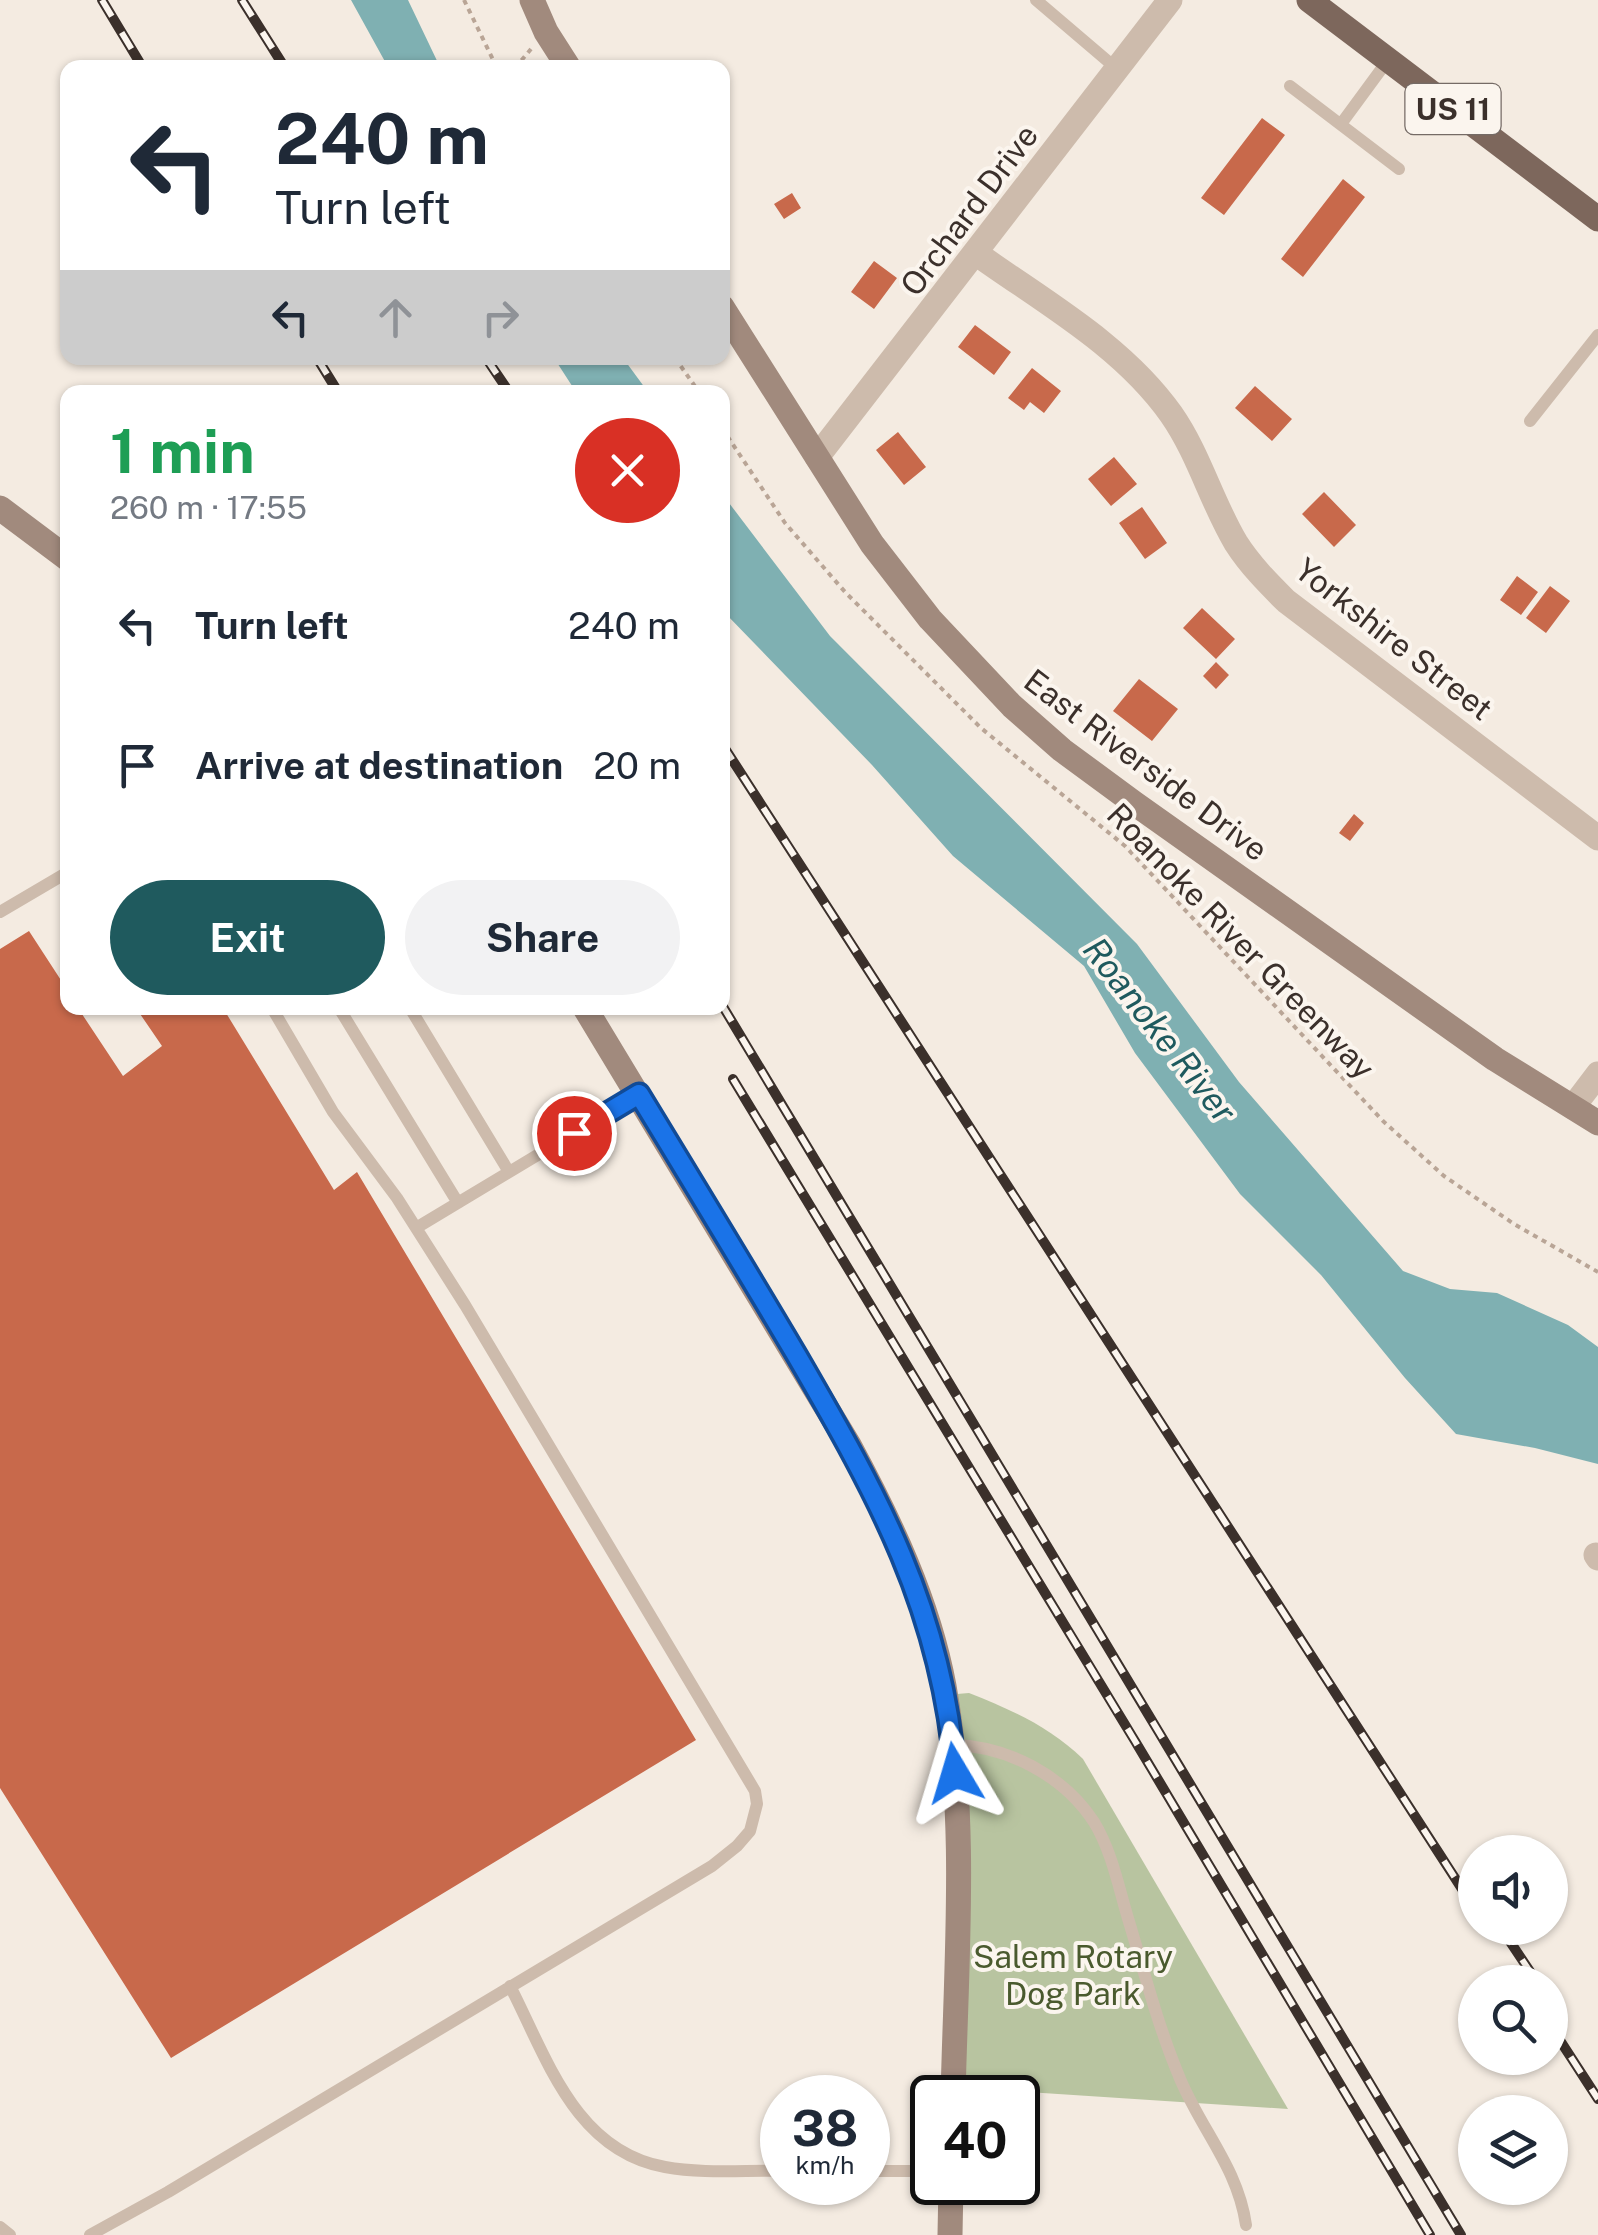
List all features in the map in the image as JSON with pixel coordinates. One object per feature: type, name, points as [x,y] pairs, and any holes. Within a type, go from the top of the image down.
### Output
[{"type":"main road","name":"US 11","points":[[1308,0],[1598,219]]},
{"type":"street","points":[[532,0],[564,60]]},
{"type":"street","name":"Orchard Drive","points":[[818,457],[1170,0]]},
{"type":"street","name":"Yorkshire Street","points":[[977,254],[1136,372],[1186,436],[1238,546],[1260,576],[1286,601],[1598,838]]},
{"type":"street","name":"East Riverside Drive","points":[[730,320],[872,544],[965,660],[1037,728],[1134,804],[1448,1026],[1598,1124]]},
{"type":"street","points":[[0,508],[60,553]]},
{"type":"street","points":[[589,1015],[769,1309],[882,1506],[910,1569],[943,1683],[958,1801],[953,2075]]},
{"type":"street","points":[[1572,1107],[1598,1074]]},
{"type":"street","points":[[950,2235],[951,2205]]},
{"type":"lane","points":[[1036,0],[1117,69]]},
{"type":"lane","points":[[1341,124],[1388,60]]},
{"type":"lane","points":[[1290,86],[1398,168]]},
{"type":"lane","points":[[1530,421],[1598,335]]},
{"type":"lane","points":[[0,912],[60,877]]},
{"type":"lane","points":[[90,2235],[712,1866],[750,1832],[756,1804],[755,1791],[670,1646],[416,1228],[333,1112],[276,1015]]},
{"type":"lane","points":[[343,1015],[458,1202]]},
{"type":"lane","points":[[414,1015],[509,1172]]},
{"type":"lane","points":[[416,1228],[639,1094]]},
{"type":"lane","points":[[953,1745],[998,1751],[1025,1762],[1076,1799],[1094,1822],[1109,1852],[1170,2053],[1198,2116],[1236,2180],[1246,2226]]},
{"type":"lane","points":[[510,1986],[568,2100],[583,2122],[603,2140],[625,2154],[671,2169],[760,2171]]},
{"type":"lane","points":[[0,2227],[10,2235]]},
{"type":"path","points":[[464,0],[493,60]]},
{"type":"path","name":"Roanoke River Greenway","points":[[730,440],[785,522],[845,592],[982,728],[1126,846],[1383,1121],[1444,1176],[1514,1224],[1598,1272]]},
{"type":"green space","name":"Salem Rotary Dog Park","points":[[969,1693],[1000,1706],[1030,1720],[1083,1759],[1288,2109],[1040,2093],[1040,2075],[953,2075],[945,1695]]},
{"type":"water","points":[[351,0],[408,0],[437,60],[384,60]]},
{"type":"water","points":[[559,365],[628,365],[643,385],[571,385]]},
{"type":"water","name":"Roanoke River","points":[[730,504],[830,636],[1137,944],[1239,1082],[1403,1271],[1450,1289],[1497,1293],[1568,1325],[1598,1347],[1598,1464],[1456,1434],[1321,1275],[1240,1194],[1135,1053],[1084,966],[953,856],[872,765],[730,618]]},
{"type":"building","points":[[1262,118],[1285,135],[1224,215],[1201,198]]},
{"type":"building","points":[[1343,179],[1365,197],[1303,277],[1281,259]]},
{"type":"building","points":[[792,193],[801,208],[784,219],[774,204]]},
{"type":"building","points":[[874,261],[897,278],[874,309],[851,292]]},
{"type":"building","points":[[975,325],[1011,352],[994,375],[958,347]]},
{"type":"building","points":[[1032,368],[1061,391],[1044,413],[1030,402],[1024,410],[1008,398]]},
{"type":"building","points":[[1255,386],[1292,419],[1272,441],[1235,408]]},
{"type":"building","points":[[898,432],[926,467],[904,485],[876,450]]},
{"type":"building","points":[[1114,457],[1137,484],[1111,506],[1088,479]]},
{"type":"building","points":[[1324,492],[1356,525],[1334,547],[1302,514]]},
{"type":"building","points":[[1142,507],[1167,543],[1145,559],[1119,523]]},
{"type":"building","points":[[1517,576],[1538,592],[1521,615],[1500,600]]},
{"type":"building","points":[[1550,586],[1570,601],[1546,633],[1526,618]]},
{"type":"building","points":[[1202,608],[1235,639],[1216,659],[1183,628]]},
{"type":"building","points":[[1216,662],[1229,675],[1216,689],[1203,676]]},
{"type":"building","points":[[1139,679],[1178,709],[1152,741],[1113,711]]},
{"type":"building","points":[[1354,814],[1364,823],[1350,841],[1339,833]]},
{"type":"building","points":[[29,931],[60,979],[60,1015],[83,1015],[123,1076],[162,1046],[141,1015],[227,1015],[334,1190],[357,1172],[696,1740],[171,2058],[0,1788],[0,949]]},
{"type":"railway","points":[[102,0],[138,60]]},
{"type":"railway","points":[[242,0],[280,60]]},
{"type":"railway","points":[[321,365],[334,385]]},
{"type":"railway","points":[[491,365],[504,385]]},
{"type":"railway","points":[[730,756],[1458,1883]]},
{"type":"railway","points":[[728,1015],[1461,2235]]},
{"type":"railway","points":[[733,1079],[1430,2235]]},
{"type":"railway","points":[[1512,1945],[1526,1965]]},
{"type":"railway","points":[[1568,2053],[1598,2099]]},
{"type":"route","points":[[574,1133],[639,1094],[759,1292],[849,1444],[910,1569],[943,1683],[955,1773]]}]
